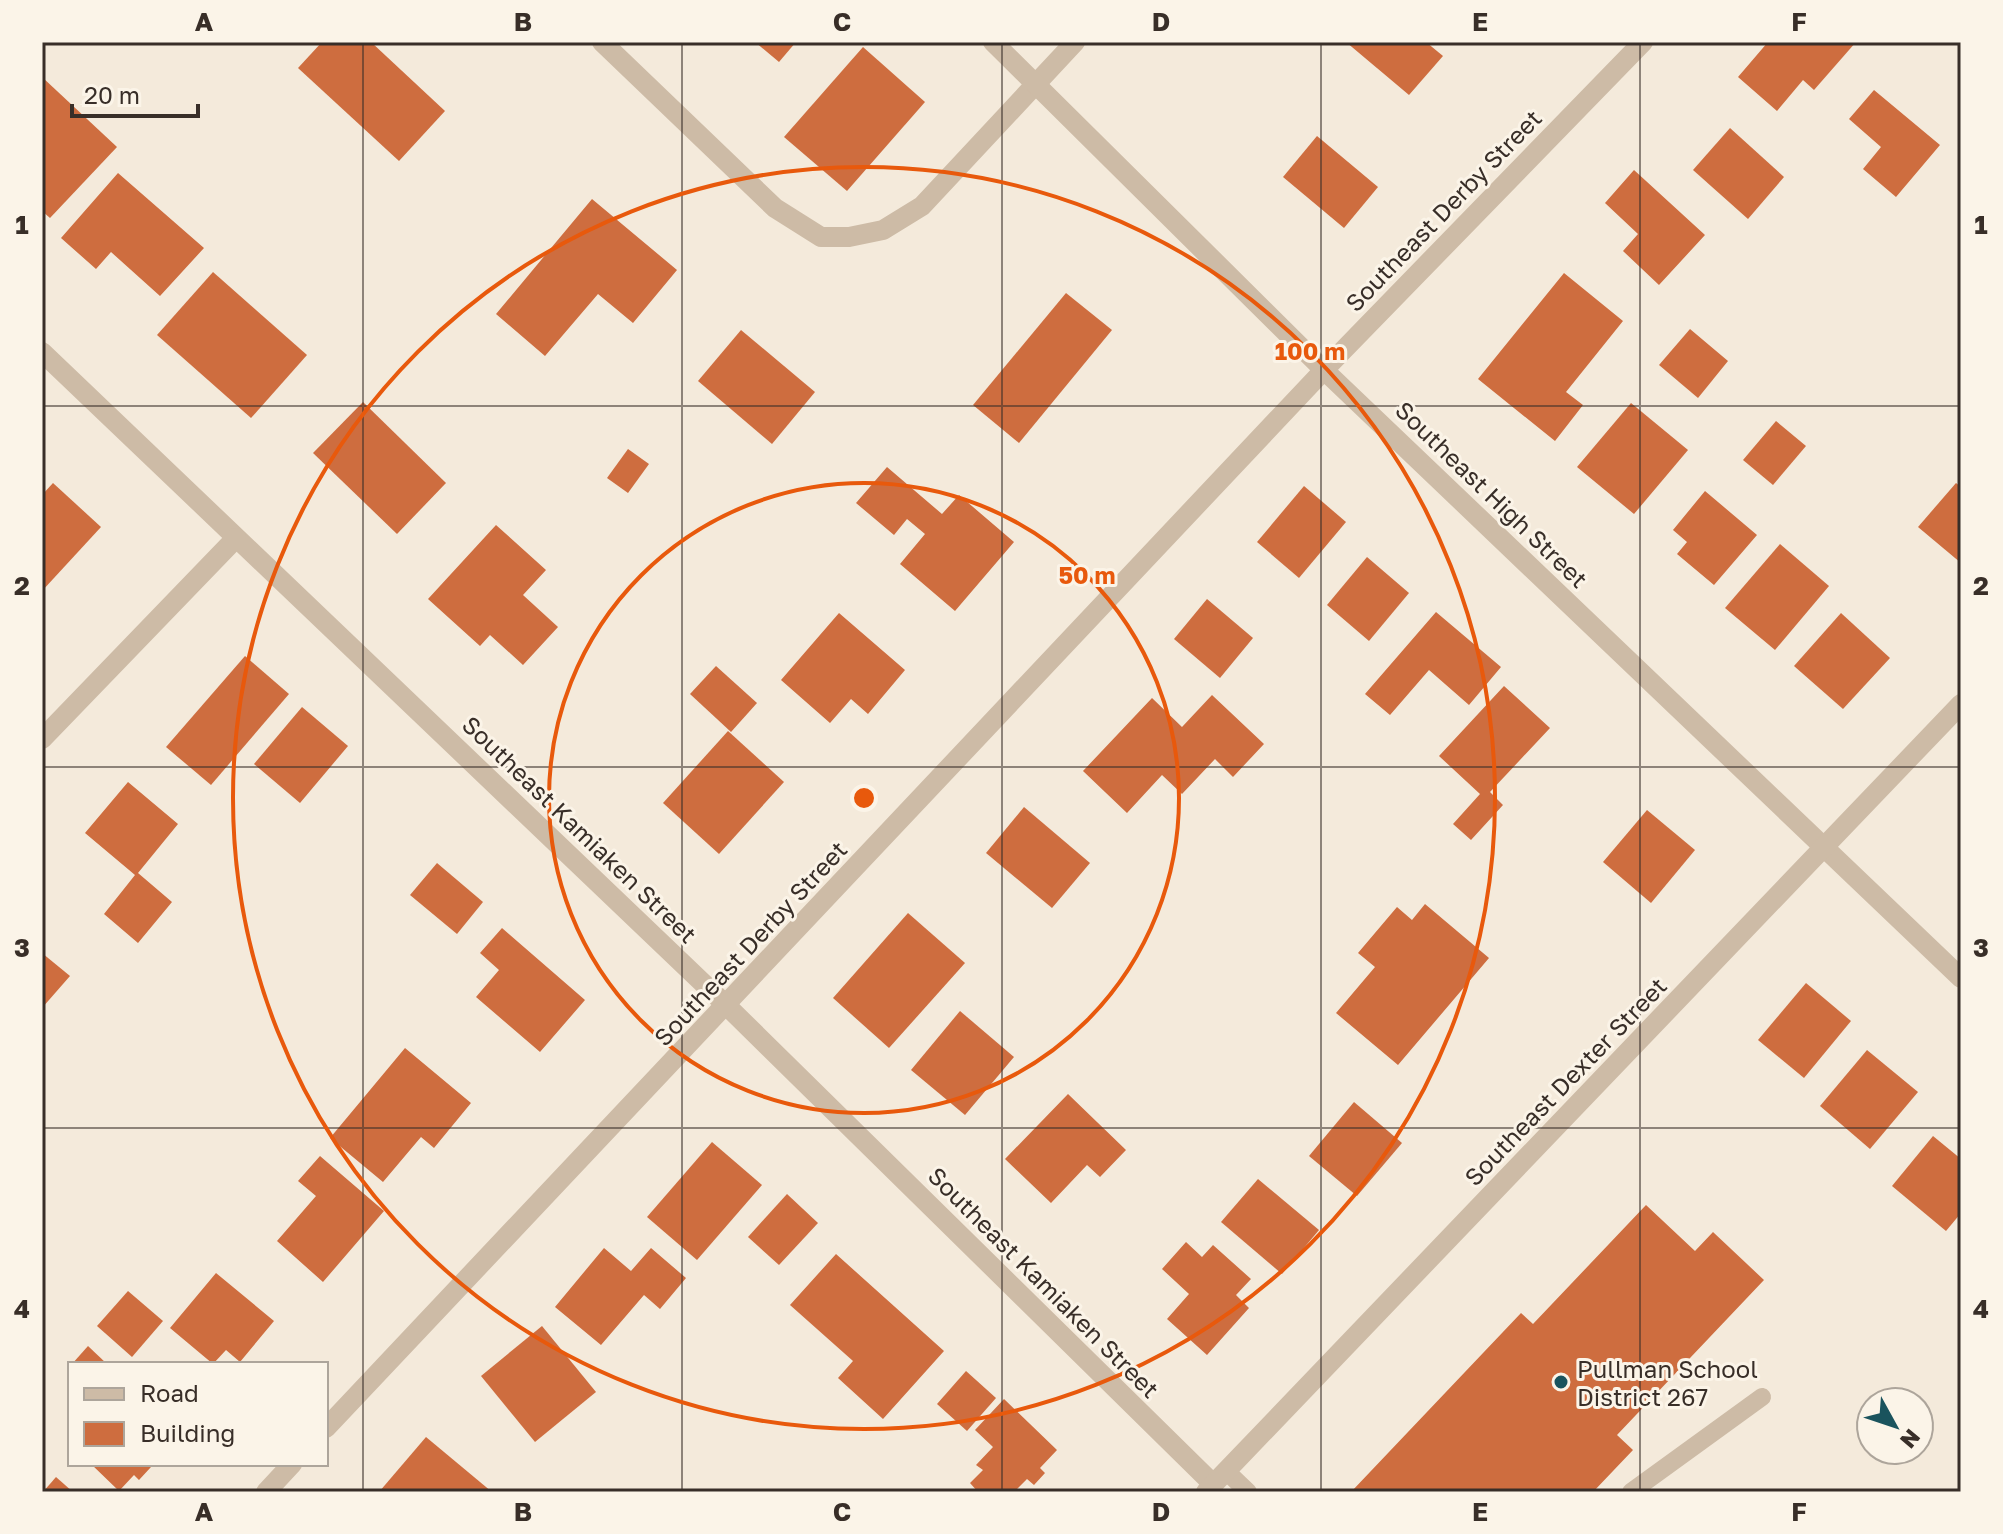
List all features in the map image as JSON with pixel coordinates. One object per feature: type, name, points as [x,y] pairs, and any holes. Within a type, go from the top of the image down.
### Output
[{"type":"street","points":[[602,42],[775,208],[821,237],[849,237],[883,230],[922,206],[1075,42]]},
{"type":"street","name":"Southeast High Street","points":[[993,42],[1324,370],[1961,978]]},
{"type":"street","name":"Southeast Derby Street","points":[[328,1426],[1324,370],[1643,42]]},
{"type":"street","name":"Southeast Kamiaken Street","points":[[42,352],[727,1006],[1215,1482]]},
{"type":"street","points":[[42,739],[236,538]]},
{"type":"street","name":"Southeast Dexter Street","points":[[1215,1482],[1961,704]]},
{"type":"street","points":[[266,1492],[290,1466]]},
{"type":"lane","points":[[1631,1492],[1762,1397]]},
{"type":"lane","points":[[1215,1482],[1248,1492]]},
{"type":"building","points":[[322,42],[371,42],[445,111],[399,161],[298,68]]},
{"type":"building","points":[[755,42],[796,42],[779,62]]},
{"type":"building","points":[[1346,42],[1426,42],[1443,56],[1409,95]]},
{"type":"building","points":[[1768,42],[1856,42],[1814,90],[1803,80],[1777,111],[1738,77]]},
{"type":"building","points":[[863,47],[925,102],[847,191],[784,137]]},
{"type":"building","points":[[42,77],[117,147],[50,218],[42,211]]},
{"type":"building","points":[[1874,90],[1940,145],[1896,197],[1863,169],[1881,147],[1849,119]]},
{"type":"building","points":[[1730,128],[1784,177],[1748,219],[1693,170]]},
{"type":"building","points":[[1317,136],[1378,187],[1344,228],[1283,177]]},
{"type":"building","points":[[1634,170],[1705,235],[1659,285],[1623,251],[1638,234],[1605,203]]},
{"type":"building","points":[[118,173],[204,248],[160,296],[111,252],[96,269],[61,238]]},
{"type":"building","points":[[592,199],[677,270],[633,323],[598,294],[545,356],[496,314]]},
{"type":"building","points":[[213,272],[307,355],[251,418],[157,335]]},
{"type":"building","points":[[1564,273],[1623,321],[1566,392],[1583,405],[1555,441],[1478,379]]},
{"type":"building","points":[[1066,293],[1112,330],[1019,443],[973,405]]},
{"type":"building","points":[[1690,329],[1728,361],[1698,398],[1659,365]]},
{"type":"building","points":[[741,330],[815,392],[772,444],[698,381]]},
{"type":"building","points":[[363,402],[446,483],[397,534],[313,453]]},
{"type":"building","points":[[1631,403],[1688,450],[1634,514],[1577,467]]},
{"type":"building","points":[[1776,421],[1806,446],[1773,485],[1743,460]]},
{"type":"building","points":[[628,449],[649,464],[628,493],[607,478]]},
{"type":"building","points":[[887,467],[942,514],[959,495],[1014,542],[955,611],[900,564],[925,534],[907,519],[894,535],[856,503]]},
{"type":"building","points":[[53,483],[101,527],[42,591],[42,495]]},
{"type":"building","points":[[1956,483],[1961,487],[1961,563],[1918,527]]},
{"type":"building","points":[[1304,486],[1346,522],[1299,578],[1257,542]]},
{"type":"building","points":[[1705,491],[1757,535],[1714,585],[1677,554],[1687,542],[1673,530]]},
{"type":"building","points":[[496,525],[546,570],[523,595],[558,627],[523,665],[490,635],[480,646],[428,599]]},
{"type":"building","points":[[1780,544],[1829,586],[1775,650],[1725,608]]},
{"type":"building","points":[[1367,557],[1409,593],[1369,641],[1327,605]]},
{"type":"building","points":[[1207,599],[1253,638],[1220,678],[1174,639]]},
{"type":"building","points":[[1436,612],[1501,667],[1469,705],[1429,670],[1390,715],[1365,694]]},
{"type":"building","points":[[839,613],[905,670],[868,714],[851,699],[830,723],[781,680]]},
{"type":"building","points":[[1841,613],[1890,658],[1843,709],[1794,666]]},
{"type":"building","points":[[245,656],[289,694],[211,785],[166,747]]},
{"type":"building","points":[[716,666],[757,703],[731,732],[690,694]]},
{"type":"building","points":[[1504,686],[1550,728],[1490,792],[1503,805],[1471,840],[1453,824],[1480,794],[1439,756]]},
{"type":"building","points":[[1212,695],[1264,744],[1233,777],[1215,759],[1182,794],[1162,775],[1127,813],[1083,771],[1152,698],[1182,727]]},
{"type":"building","points":[[302,707],[348,746],[300,803],[254,764]]},
{"type":"building","points":[[728,731],[784,782],[719,854],[663,803]]},
{"type":"building","points":[[128,782],[178,824],[138,873],[172,902],[138,943],[104,914],[135,875],[85,833]]},
{"type":"building","points":[[1024,807],[1090,863],[1052,908],[986,853]]},
{"type":"building","points":[[1647,810],[1695,850],[1651,903],[1603,862]]},
{"type":"building","points":[[437,863],[483,902],[457,934],[410,895]]},
{"type":"building","points":[[1425,904],[1489,958],[1398,1065],[1336,1013],[1375,967],[1358,953],[1397,907],[1412,920]]},
{"type":"building","points":[[908,913],[965,963],[889,1048],[833,998]]},
{"type":"building","points":[[502,928],[585,1000],[540,1052],[476,997],[499,970],[480,953]]},
{"type":"building","points":[[42,953],[70,976],[42,1008]]},
{"type":"building","points":[[1806,983],[1851,1021],[1804,1078],[1758,1040]]},
{"type":"building","points":[[960,1011],[1014,1057],[965,1115],[911,1070]]},
{"type":"building","points":[[405,1048],[471,1103],[434,1148],[421,1137],[383,1182],[330,1138]]},
{"type":"building","points":[[1867,1050],[1918,1092],[1870,1149],[1820,1106]]},
{"type":"building","points":[[1068,1094],[1126,1150],[1100,1177],[1087,1165],[1051,1203],[1005,1159]]},
{"type":"building","points":[[1354,1102],[1402,1143],[1357,1196],[1309,1156]]},
{"type":"building","points":[[1933,1136],[1961,1159],[1961,1213],[1946,1231],[1892,1186]]},
{"type":"building","points":[[712,1142],[762,1185],[697,1260],[647,1217]]},
{"type":"building","points":[[320,1156],[384,1211],[323,1282],[277,1241],[316,1196],[298,1181]]},
{"type":"building","points":[[1258,1179],[1319,1230],[1282,1274],[1221,1222]]},
{"type":"building","points":[[787,1194],[818,1223],[779,1265],[748,1237]]},
{"type":"building","name":"Pullman School District 267","points":[[1646,1205],[1695,1251],[1713,1232],[1764,1280],[1617,1435],[1633,1450],[1593,1492],[1351,1492],[1521,1313],[1533,1324]]},
{"type":"building","points":[[1186,1242],[1202,1257],[1213,1245],[1251,1279],[1236,1295],[1249,1308],[1207,1355],[1167,1319],[1189,1294],[1162,1269]]},
{"type":"building","points":[[604,1248],[631,1271],[651,1248],[686,1278],[660,1309],[644,1295],[601,1345],[555,1307]]},
{"type":"building","points":[[836,1254],[944,1351],[883,1419],[838,1378],[853,1361],[790,1305]]},
{"type":"building","points":[[216,1273],[274,1321],[240,1362],[226,1350],[215,1362],[211,1362],[170,1328]]},
{"type":"building","points":[[128,1291],[163,1321],[132,1357],[97,1326]]},
{"type":"building","points":[[542,1326],[596,1392],[535,1442],[481,1376]]},
{"type":"building","points":[[88,1346],[105,1362],[74,1362]]},
{"type":"building","points":[[966,1371],[996,1398],[967,1431],[937,1404]]},
{"type":"building","points":[[1004,1399],[1057,1450],[1040,1468],[1045,1473],[1034,1485],[1027,1479],[1014,1492],[978,1492],[970,1483],[983,1470],[976,1465],[993,1447],[975,1430]]},
{"type":"building","points":[[426,1437],[492,1492],[379,1492]]},
{"type":"building","points":[[93,1466],[151,1467],[139,1480],[134,1475],[119,1491]]},
{"type":"building","points":[[56,1477],[73,1492],[43,1492]]},
{"type":"place","name":"Pullman School District 267","points":[[1561,1382]]}]
